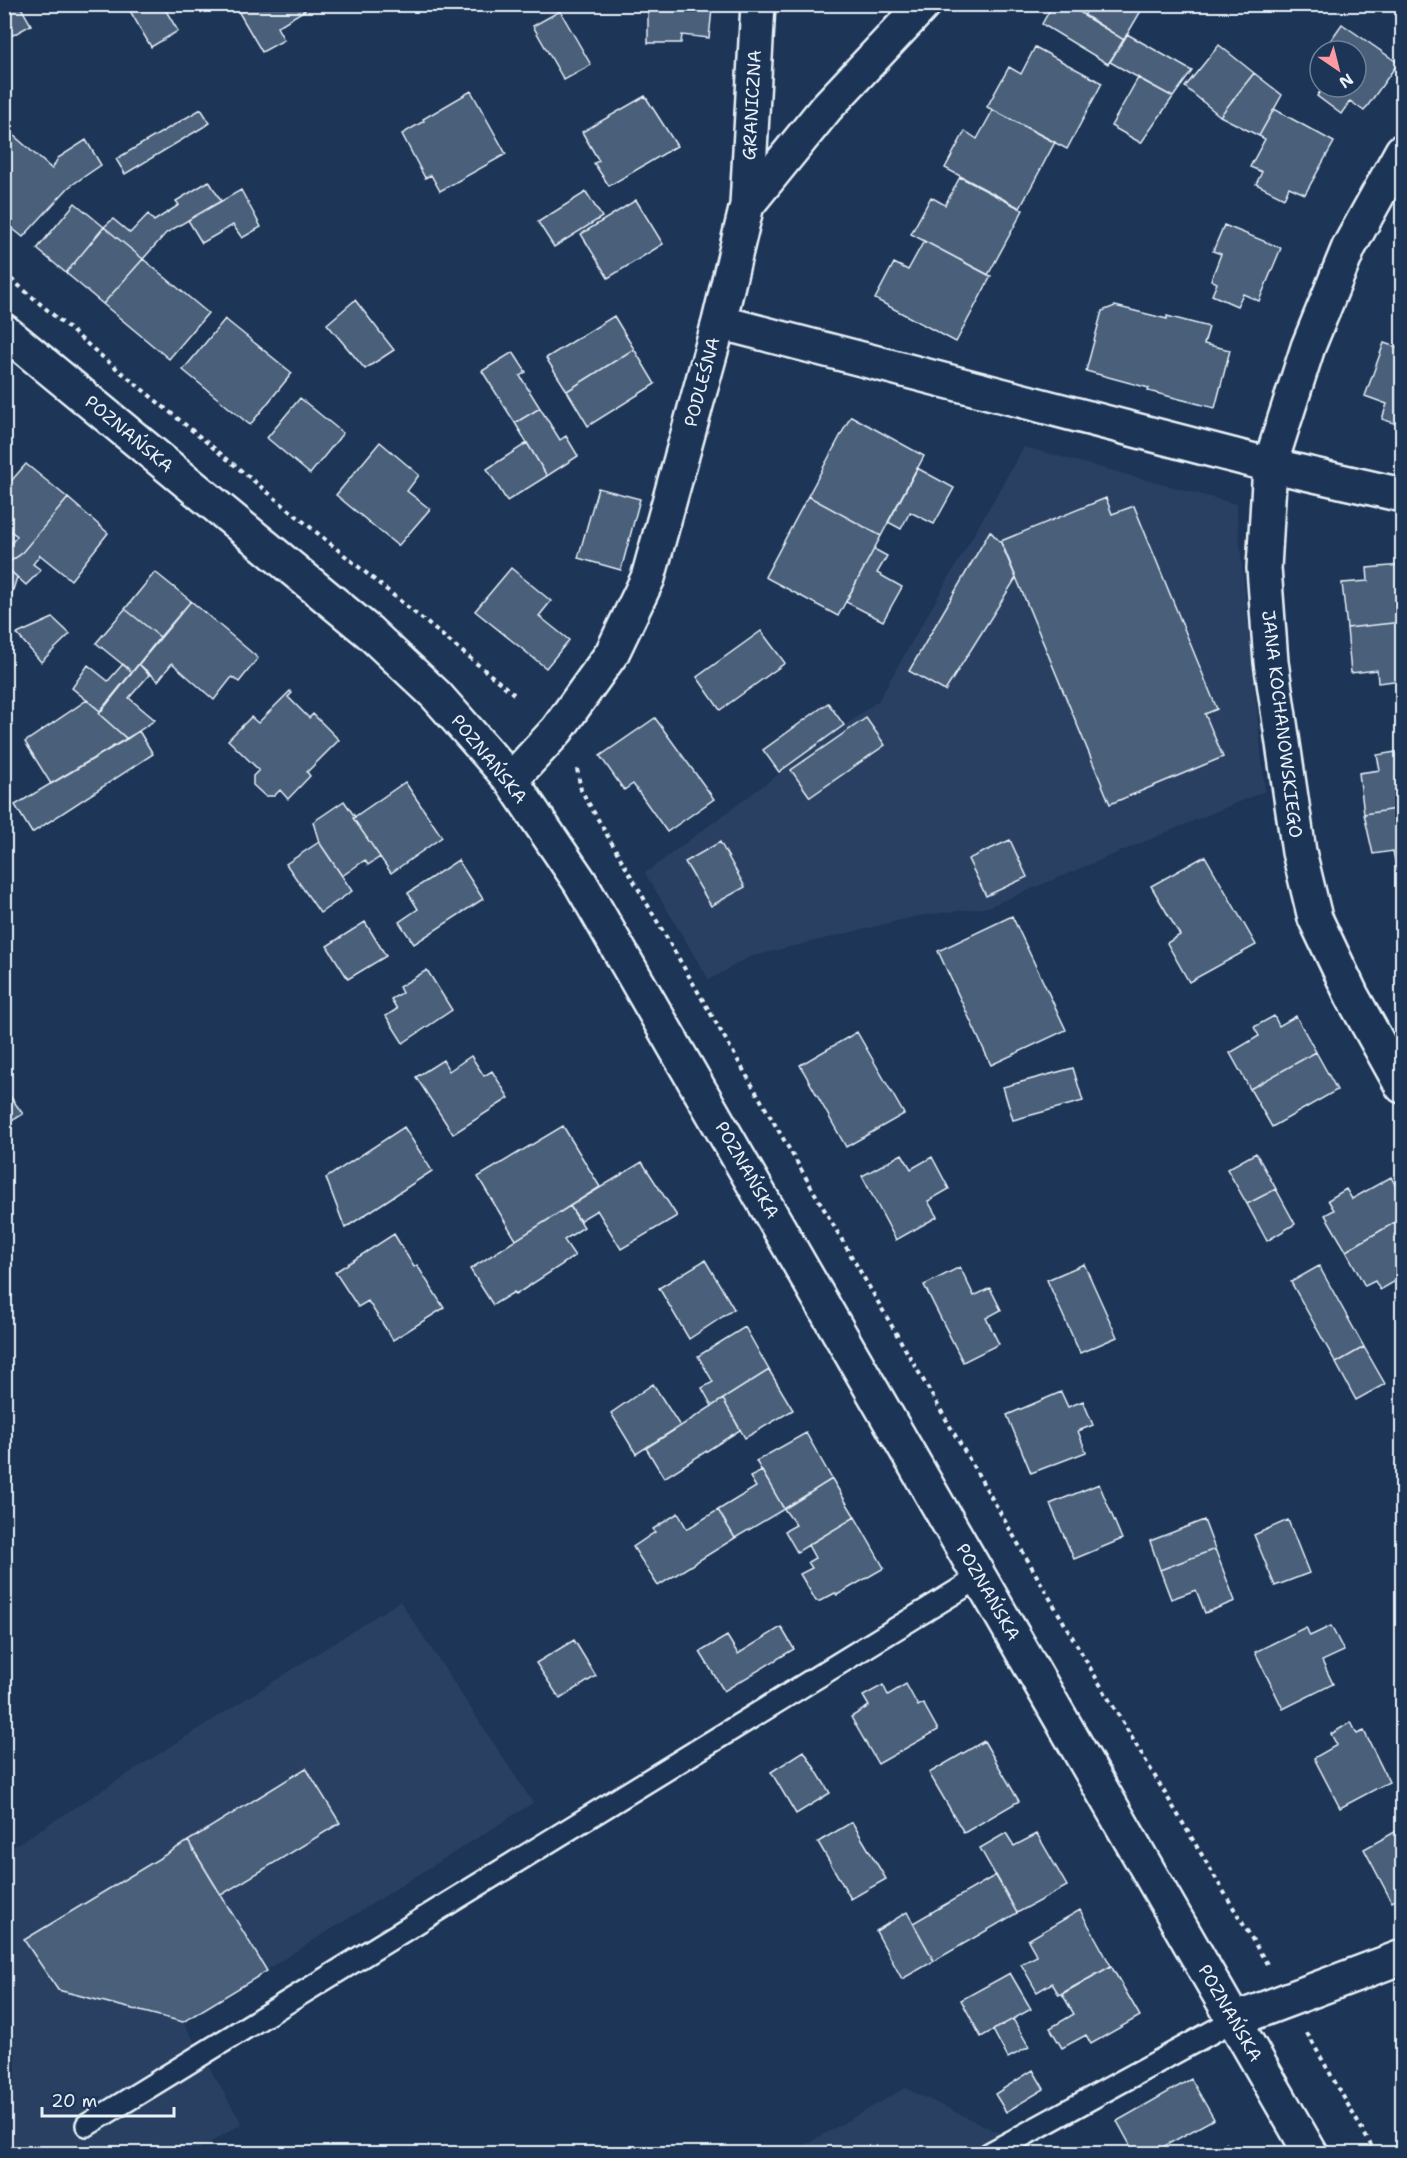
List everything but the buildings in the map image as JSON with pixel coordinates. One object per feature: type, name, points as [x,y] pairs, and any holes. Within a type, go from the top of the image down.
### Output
[{"type":"street","name":"GRANICZNA","points":[[747,205],[758,4]]},
{"type":"street","name":"PODLEŚNA","points":[[511,780],[557,729],[612,653],[648,578],[719,322],[747,205],[826,108],[924,4]]},
{"type":"street","name":"JANA KOCHANOWSKIEGO","points":[[1402,151],[1349,247],[1308,348],[1270,465],[1264,568],[1270,650],[1299,852],[1315,918],[1352,996],[1402,1086]]},
{"type":"street","points":[[719,322],[1270,465],[1402,495]]},
{"type":"street","name":"POZNAŃSKA","points":[[4,331],[369,632],[436,695],[511,780],[580,882],[1311,2154]]},
{"type":"street","points":[[1234,2020],[1402,1957]]},
{"type":"lane","points":[[87,2126],[980,1577]]},
{"type":"lane","points":[[989,2154],[1234,2020]]},
{"type":"path","points":[[4,273],[99,354],[515,695]]},
{"type":"path","points":[[581,760],[577,768],[581,789],[1092,1671],[1268,1964]]},
{"type":"path","points":[[1305,2030],[1376,2154]]},
{"type":"shaded area","points":[[1024,447],[1236,504],[1265,791],[988,907],[918,916],[749,957],[709,980],[645,873],[878,701]]},
{"type":"shaded area","points":[[400,1601],[533,1803],[183,2022],[242,2124],[192,2153],[5,2154],[5,1852]]},
{"type":"shaded area","points":[[905,2088],[1042,2153],[789,2154]]}]
